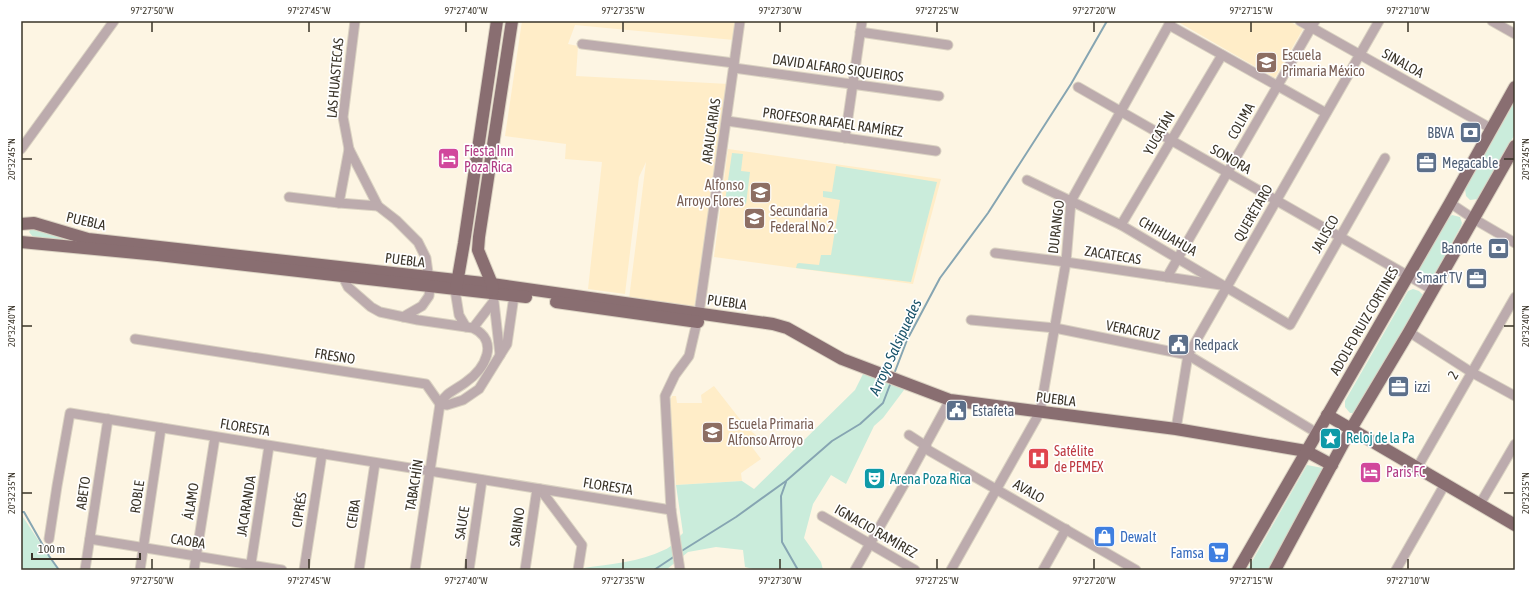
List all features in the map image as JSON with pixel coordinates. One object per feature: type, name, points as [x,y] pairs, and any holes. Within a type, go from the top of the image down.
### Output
[{"type":"main road","points":[[456,285],[464,243],[496,21]]},
{"type":"main road","points":[[493,293],[478,250],[478,237],[512,21]]},
{"type":"main road","points":[[491,59],[506,61]]},
{"type":"main road","name":"ADOLFO RUIZ CORTINES","points":[[1238,570],[1450,203],[1515,87]]},
{"type":"main road","points":[[1275,570],[1351,430],[1409,332],[1515,146]]},
{"type":"main road","name":"PUEBLA","points":[[21,224],[34,223],[88,239],[456,285],[514,296],[773,324],[787,328],[842,359],[945,399],[1176,429],[1306,451],[1332,465]]},
{"type":"main road","name":"PUEBLA","points":[[21,242],[343,272]]},
{"type":"main road","points":[[464,243],[478,250]]},
{"type":"main road","name":"PUEBLA","points":[[493,293],[698,317]]},
{"type":"main road","points":[[1327,415],[1515,525]]},
{"type":"street","points":[[21,149],[114,21]]},
{"type":"street","name":"LAS HUASTECAS","points":[[355,21],[343,117],[349,149],[378,206],[396,220],[418,242],[426,258],[430,282]]},
{"type":"street","name":"ARAUCARIAS","points":[[680,570],[671,510],[665,396],[675,375],[690,356],[698,317],[740,21]]},
{"type":"street","points":[[845,138],[862,21]]},
{"type":"street","name":"SINALOA","points":[[1300,21],[1313,24],[1360,55],[1492,129]]},
{"type":"street","name":"QUERÉTARO","points":[[1176,429],[1188,355],[1379,21]]},
{"type":"street","points":[[1492,21],[1514,31]]},
{"type":"street","points":[[1170,23],[1222,55],[1326,113]]},
{"type":"street","name":"DURANGO","points":[[950,570],[1040,412],[1066,262],[1071,201],[1170,23]]},
{"type":"street","name":"COLIMA","points":[[1167,277],[1313,24]]},
{"type":"street","points":[[860,32],[948,45]]},
{"type":"street","points":[[582,44],[734,65]]},
{"type":"street","name":"YUCATÁN","points":[[1121,225],[1222,55]]},
{"type":"street","name":"DAVID ALFARO SIQUEIROS","points":[[734,65],[939,96]]},
{"type":"street","name":"SONORA","points":[[1078,87],[1433,290]]},
{"type":"street","name":"PROFESOR RAFAEL RAMÍREZ","points":[[727,121],[936,151]]},
{"type":"street","points":[[339,203],[349,149]]},
{"type":"street","name":"JALISCO","points":[[1290,325],[1386,158]]},
{"type":"street","name":"CHIHUAHUA","points":[[1027,180],[1121,225],[1227,286],[1290,325]]},
{"type":"street","points":[[289,197],[378,206]]},
{"type":"street","points":[[1450,203],[1515,243]]},
{"type":"street","name":"ZACATECAS","points":[[994,253],[1227,286]]},
{"type":"street","points":[[343,272],[348,287],[371,307],[380,312],[469,327],[480,332],[486,338],[488,354],[475,375],[444,396],[440,404],[447,405],[463,400],[479,389],[507,344],[514,296]]},
{"type":"street","points":[[403,317],[422,306],[428,296],[430,282]]},
{"type":"street","points":[[456,285],[459,315],[469,327]]},
{"type":"street","points":[[469,327],[493,293]]},
{"type":"street","points":[[493,293],[500,355]]},
{"type":"street","name":"2","points":[[1417,468],[1515,297]]},
{"type":"street","name":"VERACRUZ","points":[[971,320],[1055,328],[1188,355],[1317,433]]},
{"type":"street","points":[[1409,332],[1471,372],[1515,396]]},
{"type":"street","name":"FRESNO","points":[[135,339],[426,384],[440,404]]},
{"type":"street","points":[[855,570],[926,446],[945,399]]},
{"type":"street","name":"TABACHÍN","points":[[415,570],[440,404]]},
{"type":"street","name":"FLORESTA","points":[[49,539],[70,413],[671,510]]},
{"type":"street","name":"ABETO","points":[[86,570],[108,419]]},
{"type":"street","name":"ROBLE","points":[[140,570],[161,428]]},
{"type":"street","name":"AVALO","points":[[909,436],[926,446],[928,450],[1136,570]]},
{"type":"street","name":"ÁLAMO","points":[[194,570],[215,437]]},
{"type":"street","points":[[1480,504],[1515,444]]},
{"type":"street","name":"JACARANDA","points":[[251,568],[270,446]]},
{"type":"street","name":"CIPRÉS","points":[[304,570],[322,454]]},
{"type":"street","name":"CEIBA","points":[[359,570],[375,463]]},
{"type":"street","name":"SAUCE","points":[[469,570],[482,480]]},
{"type":"street","points":[[1396,570],[1445,484]]},
{"type":"street","points":[[539,489],[582,545],[578,570]]},
{"type":"street","name":"SABINO","points":[[525,570],[539,489]]},
{"type":"street","name":"IGNACIO RAMÍREZ","points":[[822,516],[915,570]]},
{"type":"street","points":[[1043,570],[1066,529]]},
{"type":"street","name":"CAOBA","points":[[90,539],[197,556],[251,568],[282,570]]},
{"type":"shaded area","points":[[522,21],[736,21],[734,40],[575,25],[568,44],[578,46],[576,76],[729,84],[694,308],[629,299],[646,162],[639,177],[625,294],[588,289],[602,162],[565,159],[566,144],[505,136]]},
{"type":"shaded area","name":"Escuela Primaria México","points":[[1181,21],[1289,21],[1303,29],[1275,78],[1180,23]]},
{"type":"shaded area","points":[[728,149],[941,179],[913,284],[714,257]]},
{"type":"shaded area","name":"Escuela Primaria Alfonso Arroyo","points":[[714,386],[746,427],[758,437],[752,447],[761,459],[741,473],[742,481],[676,485],[670,401],[672,396],[676,396],[677,403],[702,403],[701,395]]},
{"type":"green space","points":[[1515,101],[1515,134],[1478,199],[1470,200],[1466,196],[1465,189]]},
{"type":"green space","points":[[732,153],[743,154],[741,171],[750,172],[746,204],[725,201]]},
{"type":"green space","points":[[836,166],[937,182],[911,282],[796,268],[797,264],[799,263],[819,265],[821,255],[831,255],[840,200],[823,197],[823,191],[832,192]]},
{"type":"green space","points":[[1452,215],[1460,217],[1462,223],[1461,226],[1434,276],[1425,277],[1420,274],[1419,268],[1448,218]]},
{"type":"green space","points":[[31,229],[121,246],[34,238],[29,232]]},
{"type":"green space","points":[[1413,289],[1419,291],[1423,295],[1356,413],[1350,413],[1345,407],[1345,401],[1408,291]]},
{"type":"green space","points":[[863,374],[907,386],[883,418],[874,426],[846,484],[831,475],[813,504],[804,538],[821,562],[823,570],[757,570],[745,567],[743,550],[716,547],[688,552],[666,570],[584,570],[584,568],[625,562],[645,557],[667,549],[672,545],[683,533],[676,485],[742,481],[754,489],[855,390]]},
{"type":"green space","points":[[1307,465],[1328,469],[1269,570],[1247,570]]},
{"type":"green space","points":[[21,514],[58,570],[21,570]]},
{"type":"waterway","name":"Arroyo Salsipuedes","points":[[894,374],[907,340],[940,278],[988,213],[1071,84],[1107,21]]},
{"type":"waterway","name":"Arroyo Salsipuedes","points":[[680,552],[736,517],[786,481],[832,441],[860,424],[883,403],[891,382]]},
{"type":"waterway","points":[[786,482],[781,496],[782,542],[798,570]]},
{"type":"waterway","name":"Arroyo Salsipuedes","points":[[21,512],[24,512],[49,556],[59,570]]},
{"type":"waterway","name":"Arroyo Salsipuedes","points":[[654,570],[675,556]]},
{"type":"place","name":"Escuela Primaria México","points":[[1266,63]]},
{"type":"place","name":"BBVA","points":[[1470,133]]},
{"type":"place","name":"Fiesta Inn Poza Rica","points":[[449,159]]},
{"type":"place","name":"Megacable","points":[[1427,163]]},
{"type":"place","name":"Alfonso Arroyo Flores","points":[[760,193]]},
{"type":"place","name":"Secundaria Federal No 2.","points":[[755,219]]},
{"type":"place","name":"Banorte","points":[[1498,248]]},
{"type":"place","name":"Smart TV","points":[[1477,278]]},
{"type":"place","name":"Redpack","points":[[1178,345]]},
{"type":"place","name":"izzi","points":[[1399,387]]},
{"type":"place","name":"Estafeta","points":[[957,411]]},
{"type":"place","name":"Escuela Primaria Alfonso Arroyo","points":[[712,432]]},
{"type":"place","name":"Reloj de la Pa","points":[[1330,438]]},
{"type":"place","name":"Satélite de PEMEX","points":[[1039,459]]},
{"type":"place","name":"Paris FC","points":[[1370,472]]},
{"type":"place","name":"Arena Poza Rica","points":[[875,479]]},
{"type":"place","name":"Dewalt","points":[[1105,537]]},
{"type":"place","name":"Famsa","points":[[1219,553]]}]
